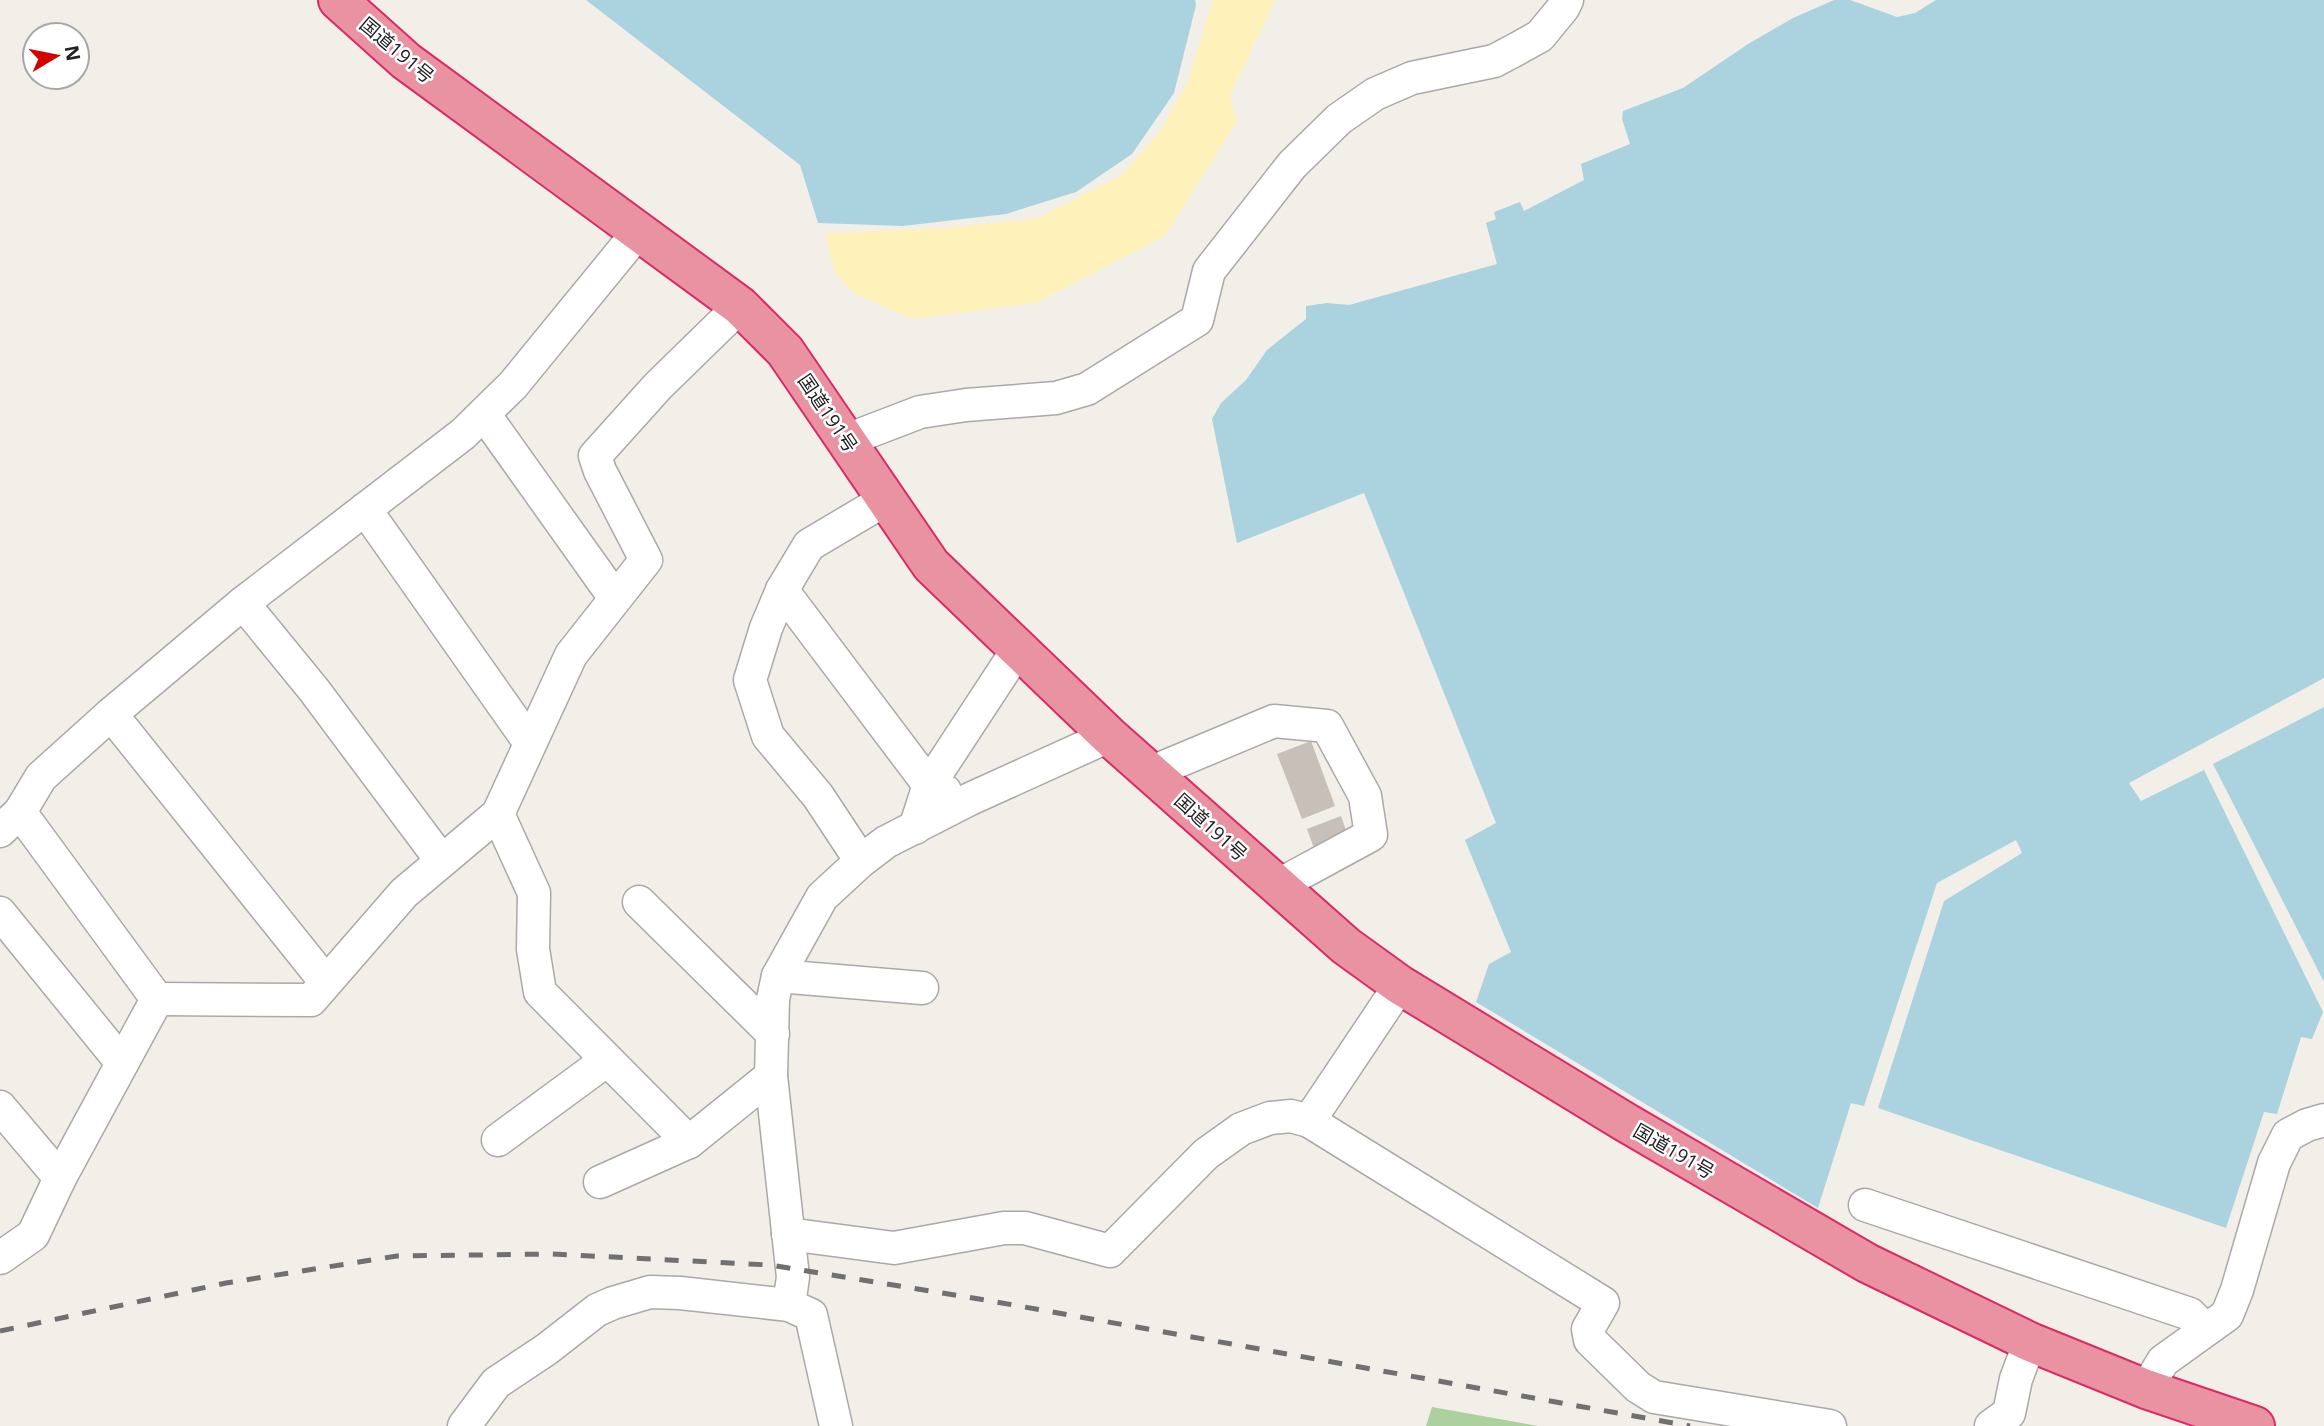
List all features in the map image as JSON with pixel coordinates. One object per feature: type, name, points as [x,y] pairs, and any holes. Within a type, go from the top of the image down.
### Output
[{"type":"highway","name":"国道191号","points":[[338,0],[406,61],[740,306],[785,351],[931,565],[1109,736],[1346,946],[1400,985],[1625,1122],[1867,1264],[2030,1342],[2147,1389],[2255,1426]]},
{"type":"street","points":[[848,440],[920,412],[965,405],[1056,398],[1087,389],[1120,370],[1197,320],[1209,271],[1292,165],[1339,119],[1375,94],[1412,78],[1494,61],[1504,56],[1540,36],[1567,0]]},
{"type":"street","points":[[157,999],[10,821],[41,777],[111,714],[243,603],[463,434],[513,385],[639,231]]},
{"type":"street","points":[[157,999],[311,1000],[404,893],[498,814],[571,655],[646,560],[600,471],[595,456],[657,386],[740,306]]},
{"type":"street","points":[[484,414],[615,598]]},
{"type":"street","points":[[861,861],[818,796],[768,736],[750,680],[766,628],[782,590],[809,545],[885,500]]},
{"type":"street","points":[[365,509],[530,743]]},
{"type":"street","points":[[782,590],[929,785],[970,799]]},
{"type":"street","points":[[243,603],[314,690],[441,860]]},
{"type":"street","points":[[915,828],[929,785],[1018,649]]},
{"type":"street","points":[[111,714],[325,981]]},
{"type":"street","points":[[1150,773],[1274,721],[1327,726],[1365,796],[1371,835],[1277,886]]},
{"type":"street","points":[[789,1305],[793,1277],[771,1076],[774,999],[778,975],[822,897],[886,842],[970,799],[1109,736]]},
{"type":"street","points":[[498,814],[534,893],[533,949],[540,992],[689,1142]]},
{"type":"street","points":[[639,902],[772,1034]]},
{"type":"street","points":[[0,913],[122,1063]]},
{"type":"street","points":[[778,975],[922,988]]},
{"type":"street","points":[[1309,1121],[1400,985]]},
{"type":"street","points":[[0,1258],[33,1234],[60,1178],[157,999]]},
{"type":"street","points":[[498,1140],[607,1060]]},
{"type":"street","points":[[600,1182],[689,1142],[771,1076]]},
{"type":"street","points":[[0,1107],[60,1178]]},
{"type":"street","points":[[788,1234],[894,1248],[1004,1228],[1025,1228],[1110,1251],[1206,1154],[1241,1129],[1270,1118],[1291,1116],[1309,1121],[1603,1303],[1588,1329],[1590,1340],[1638,1387],[1654,1397],[1830,1426]]},
{"type":"street","points":[[2147,1389],[2163,1361],[2227,1315],[2238,1290],[2274,1163],[2288,1135],[2324,1120]]},
{"type":"street","points":[[1865,1205],[2190,1314],[2205,1330]]},
{"type":"street","points":[[464,1426],[496,1383],[547,1349],[597,1310],[650,1293],[680,1293],[789,1305],[811,1315],[836,1426]]},
{"type":"street","points":[[2002,1422],[2030,1342]]},
{"type":"green space","points":[[1432,1407],[1538,1426],[1426,1426]]},
{"type":"sand","points":[[1213,0],[1275,0],[1230,96],[1237,121],[1165,236],[1036,303],[913,319],[853,293],[834,271],[825,233],[945,228],[1036,219],[1122,175],[1161,130],[1188,81]]},
{"type":"water","points":[[586,0],[1195,0],[1196,5],[1174,93],[1132,154],[1076,192],[1006,214],[903,226],[818,223],[800,165]]},
{"type":"water","points":[[1834,0],[1850,0],[1897,17],[1915,13],[1936,0],[2324,0],[2324,678],[2129,783],[2141,801],[2204,770],[2323,1012],[2312,1039],[2301,1037],[2277,1114],[2264,1112],[2226,1228],[1878,1108],[1944,901],[2022,853],[2016,840],[1937,883],[1864,1106],[1851,1103],[1818,1208],[1476,1002],[1489,964],[1511,952],[1465,840],[1496,823],[1364,493],[1237,543],[1212,419],[1221,403],[1246,380],[1267,350],[1306,319],[1306,306],[1327,303],[1349,305],[1497,264],[1486,223],[1496,219],[1494,212],[1520,202],[1524,211],[1584,180],[1581,164],[1630,144],[1622,119],[1623,111],[1683,88],[1748,44],[1793,18]]},
{"type":"water","points":[[2324,707],[2324,982],[2213,764]]},
{"type":"building","points":[[1311,741],[1335,806],[1302,819],[1277,754]]},
{"type":"building","points":[[1341,816],[1349,839],[1315,851],[1307,829]]},
{"type":"railway","points":[[0,1331],[226,1283],[397,1256],[552,1254],[770,1265],[991,1301],[1690,1426]]}]
